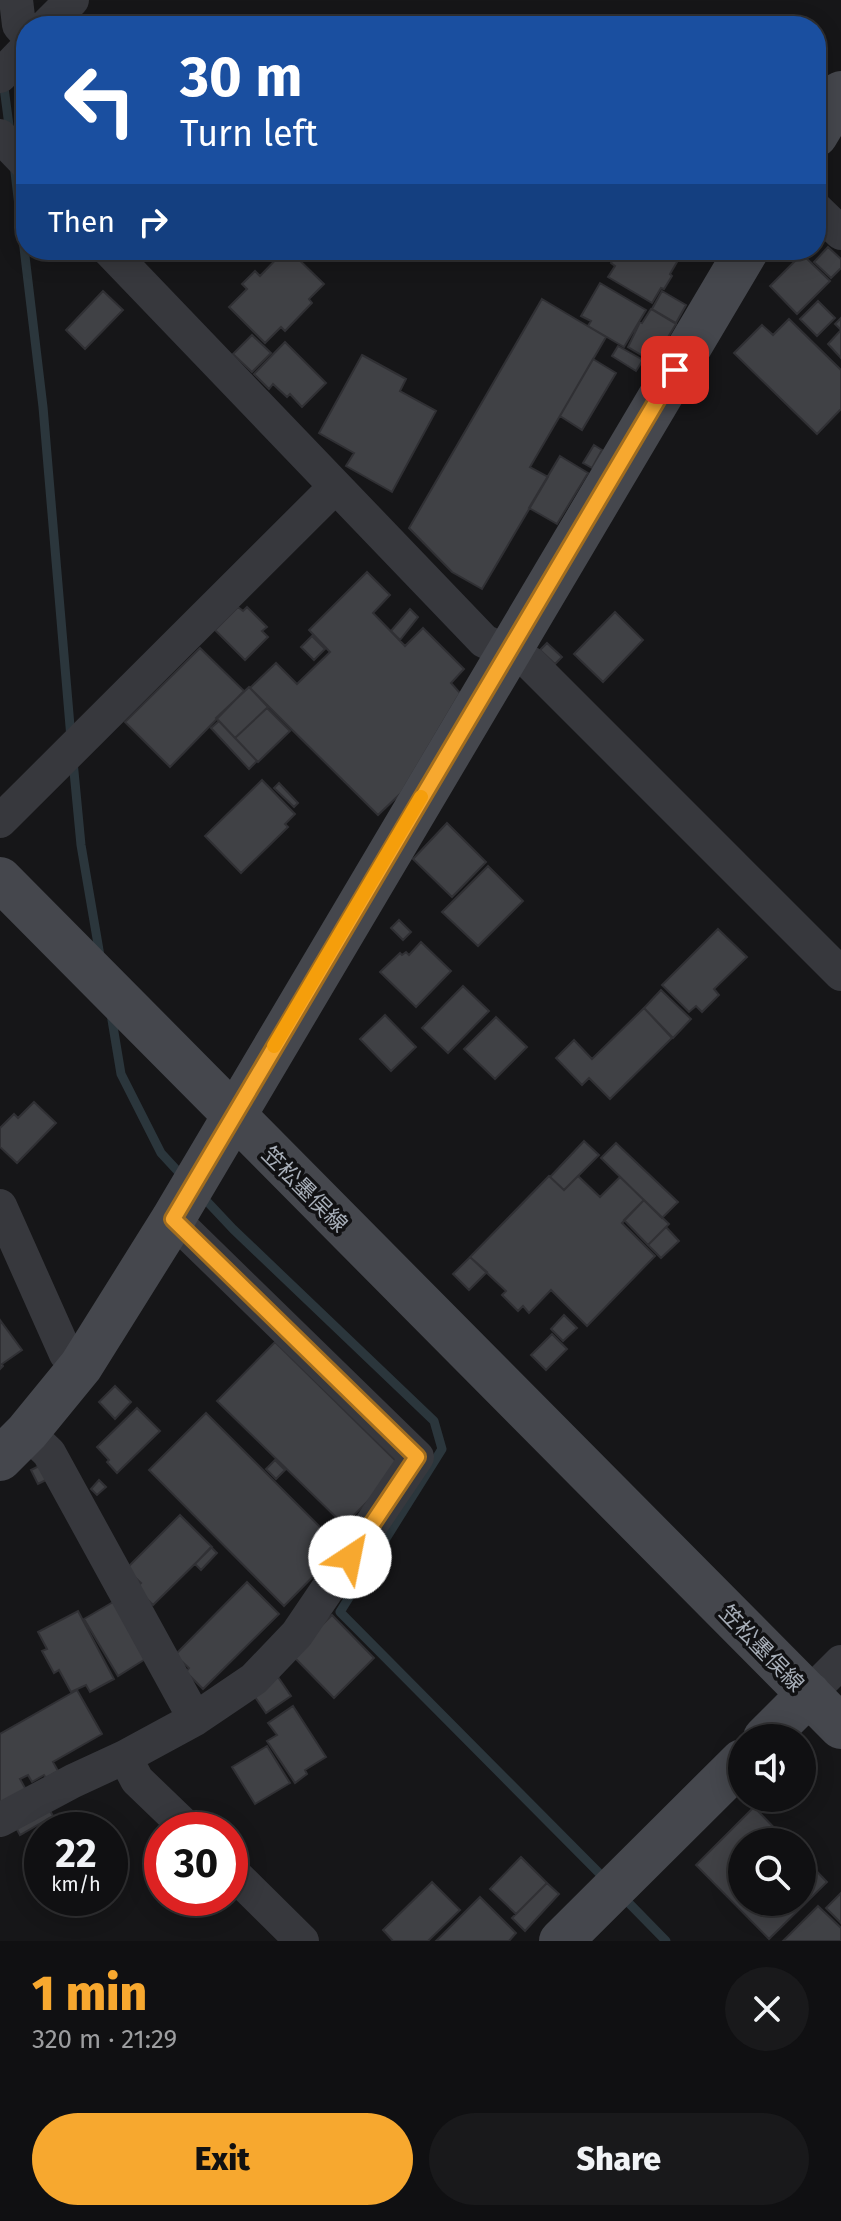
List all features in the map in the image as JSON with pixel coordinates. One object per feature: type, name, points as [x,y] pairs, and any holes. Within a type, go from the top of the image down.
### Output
[{"type":"main road","points":[[826,118],[841,93]]},
{"type":"main road","points":[[14,1446],[81,1366],[173,1219],[741,260]]},
{"type":"main road","name":"笠松墨俣線","points":[[0,879],[809,1694],[779,1724]]},
{"type":"main road","points":[[809,1694],[841,1727]]},
{"type":"main road","points":[[561,1941],[728,1775]]},
{"type":"street","points":[[56,16],[72,0]]},
{"type":"street","points":[[0,76],[16,59]]},
{"type":"street","points":[[0,136],[16,153]]},
{"type":"street","points":[[826,219],[841,233]]},
{"type":"street","points":[[119,260],[484,641],[530,663],[841,974]]},
{"type":"street","points":[[0,821],[335,487]]},
{"type":"street","points":[[0,1206],[66,1354],[81,1366]]},
{"type":"street","points":[[0,1820],[195,1719],[254,1679],[297,1634],[417,1457],[173,1219]]},
{"type":"street","points":[[14,1446],[49,1453],[195,1719]]},
{"type":"street","points":[[809,1694],[841,1662]]},
{"type":"street","points":[[125,1757],[137,1780],[170,1812]]},
{"type":"street","points":[[248,1888],[302,1941]]},
{"type":"building","points":[[828,247],[841,259],[841,268],[831,278],[814,262],[826,260]]},
{"type":"building","points":[[275,260],[299,260],[324,284],[309,299],[312,303],[285,331],[281,327],[265,343],[229,307],[247,289],[242,284],[255,271],[260,276]]},
{"type":"building","points":[[613,260],[678,260],[670,274],[672,276],[652,303],[608,277],[615,266],[611,263]]},
{"type":"building","points":[[796,260],[808,260],[830,281],[797,314],[770,286]]},
{"type":"building","points":[[600,283],[646,310],[624,347],[588,326],[591,321],[581,316]]},
{"type":"building","points":[[103,291],[123,310],[85,349],[66,330]]},
{"type":"building","points":[[662,291],[686,305],[676,323],[652,309]]},
{"type":"building","points":[[542,299],[606,337],[530,467],[548,477],[482,589],[452,572],[409,528]]},
{"type":"building","points":[[818,301],[835,318],[817,336],[800,319]]},
{"type":"building","points":[[651,309],[676,324],[653,362],[628,347],[640,322]]},
{"type":"building","points":[[789,319],[841,370],[841,409],[817,434],[734,353],[762,325],[773,335]]},
{"type":"building","points":[[841,330],[841,358],[828,344]]},
{"type":"building","points":[[252,335],[271,353],[252,372],[233,354]]},
{"type":"building","points":[[285,342],[326,383],[302,407],[290,394],[287,397],[273,384],[269,389],[254,374]]},
{"type":"building","points":[[618,346],[643,360],[636,371],[612,356]]},
{"type":"building","points":[[362,355],[406,379],[400,391],[436,411],[392,492],[346,466],[354,453],[319,433]]},
{"type":"building","points":[[593,359],[616,373],[582,430],[560,416]]},
{"type":"building","points":[[594,445],[602,450],[592,468],[583,463]]},
{"type":"building","points":[[560,456],[588,473],[557,524],[529,508]]},
{"type":"building","points":[[367,572],[390,595],[373,613],[405,646],[423,628],[464,669],[451,683],[460,693],[401,793],[378,815],[250,688],[276,663],[297,684],[330,652],[309,630]]},
{"type":"building","points":[[238,607],[243,611],[247,607],[267,627],[262,631],[268,637],[245,660],[215,630]]},
{"type":"building","points":[[410,609],[418,617],[400,640],[391,631]]},
{"type":"building","points":[[615,612],[643,640],[603,682],[574,654]]},
{"type":"building","points":[[312,636],[325,649],[314,660],[301,647]]},
{"type":"building","points":[[547,643],[562,657],[555,664],[540,650]]},
{"type":"building","points":[[200,648],[244,691],[170,767],[125,722]]},
{"type":"building","points":[[249,687],[268,707],[235,738],[216,718]]},
{"type":"building","points":[[267,708],[290,731],[258,762],[235,738]]},
{"type":"building","points":[[219,721],[257,761],[249,769],[211,728]]},
{"type":"building","points":[[262,780],[295,814],[285,824],[288,827],[241,873],[205,836]]},
{"type":"building","points":[[279,783],[298,803],[294,807],[274,788]]},
{"type":"building","points":[[447,823],[486,862],[452,897],[413,859]]},
{"type":"building","points":[[488,866],[523,901],[478,946],[442,912]]},
{"type":"building","points":[[399,920],[411,932],[403,940],[391,928]]},
{"type":"building","points":[[718,929],[747,957],[714,989],[719,995],[702,1012],[696,1006],[689,1012],[662,985]]},
{"type":"building","points":[[421,942],[451,971],[416,1007],[380,972],[400,953],[409,955]]},
{"type":"building","points":[[463,986],[489,1011],[448,1053],[422,1028]]},
{"type":"building","points":[[661,990],[691,1019],[673,1038],[644,1008]]},
{"type":"building","points":[[644,1008],[672,1038],[610,1099],[589,1078],[582,1085],[556,1058],[574,1040],[592,1059]]},
{"type":"building","points":[[385,1015],[416,1047],[391,1071],[360,1039]]},
{"type":"building","points":[[496,1017],[527,1047],[495,1079],[464,1049]]},
{"type":"building","points":[[34,1102],[56,1123],[17,1163],[0,1147],[0,1128],[14,1114],[18,1118]]},
{"type":"building","points":[[584,1141],[599,1155],[564,1190],[550,1177]]},
{"type":"building","points":[[616,1143],[678,1202],[662,1218],[601,1158]]},
{"type":"building","points":[[549,1176],[564,1190],[578,1176],[600,1197],[620,1177],[644,1200],[622,1223],[655,1256],[587,1326],[551,1290],[529,1313],[523,1306],[518,1311],[502,1295],[506,1291],[470,1257]]},
{"type":"building","points":[[644,1200],[669,1224],[648,1245],[624,1220]]},
{"type":"building","points":[[666,1227],[679,1241],[661,1258],[648,1245]]},
{"type":"building","points":[[470,1257],[487,1272],[469,1290],[453,1274]]},
{"type":"building","points":[[564,1315],[577,1328],[563,1341],[551,1329]]},
{"type":"building","points":[[0,1320],[22,1350],[2,1364],[0,1369]]},
{"type":"building","points":[[552,1334],[567,1349],[546,1370],[531,1355]]},
{"type":"building","points":[[275,1342],[402,1467],[344,1525],[217,1401]]},
{"type":"building","points":[[115,1386],[131,1402],[115,1419],[99,1402]]},
{"type":"building","points":[[137,1408],[160,1431],[117,1473],[97,1447]]},
{"type":"building","points":[[206,1413],[341,1548],[284,1606],[149,1470]]},
{"type":"building","points":[[275,1460],[285,1470],[276,1479],[266,1469]]},
{"type":"building","points":[[39,1466],[46,1480],[38,1484],[31,1470]]},
{"type":"building","points":[[99,1480],[106,1487],[97,1495],[91,1489]]},
{"type":"building","points":[[180,1515],[212,1547],[153,1605],[136,1588],[141,1583],[126,1569]]},
{"type":"building","points":[[211,1547],[217,1553],[201,1570],[195,1564]]},
{"type":"building","points":[[247,1582],[279,1614],[203,1689],[186,1672],[189,1668],[175,1655]]},
{"type":"building","points":[[113,1602],[147,1658],[118,1676],[84,1619]]},
{"type":"building","points":[[78,1611],[114,1679],[90,1692],[86,1685],[71,1692],[59,1670],[54,1673],[42,1651],[47,1649],[38,1632]]},
{"type":"building","points":[[332,1615],[374,1658],[334,1698],[292,1655]]},
{"type":"building","points":[[278,1677],[291,1696],[266,1713],[253,1694]]},
{"type":"building","points":[[77,1690],[102,1734],[53,1762],[58,1771],[46,1778],[44,1775],[32,1782],[28,1775],[20,1779],[29,1795],[0,1811],[0,1734]]},
{"type":"building","points":[[293,1706],[326,1757],[305,1770],[307,1774],[295,1783],[267,1741],[277,1735],[268,1723]]},
{"type":"building","points":[[267,1746],[290,1783],[255,1804],[232,1767]]},
{"type":"building","points":[[46,1804],[51,1812],[31,1812]]},
{"type":"building","points":[[749,1812],[759,1812],[774,1828],[733,1828]]},
{"type":"building","points":[[24,1816],[24,1833],[20,1835],[13,1822]]},
{"type":"building","points":[[728,1833],[728,1897],[696,1865]]},
{"type":"building","points":[[521,1857],[547,1883],[516,1914],[490,1889]]},
{"type":"building","points":[[816,1871],[827,1882],[816,1893]]},
{"type":"building","points":[[432,1882],[460,1910],[428,1941],[393,1941],[383,1930]]},
{"type":"building","points":[[547,1883],[559,1894],[525,1931],[512,1918]]},
{"type":"building","points":[[841,1893],[841,1923],[826,1908]]},
{"type":"building","points":[[480,1897],[516,1933],[509,1941],[436,1941]]},
{"type":"building","points":[[818,1906],[841,1928],[841,1941],[783,1941],[808,1916],[816,1916]]},
{"type":"building","points":[[746,1916],[792,1916],[769,1939]]},
{"type":"waterway","points":[[3,80],[10,133]]},
{"type":"waterway","points":[[14,164],[16,181]]},
{"type":"waterway","points":[[25,260],[43,407],[71,738]]},
{"type":"waterway","points":[[73,761],[81,845],[100,956]]},
{"type":"waterway","points":[[111,1014],[121,1074],[161,1153],[185,1179]]},
{"type":"waterway","points":[[201,1195],[434,1421],[442,1449],[340,1612],[605,1879]]},
{"type":"waterway","points":[[621,1895],[666,1941]]},
{"type":"slow traffic","points":[[274,1046],[421,797]]},
{"type":"route","points":[[350,1557],[417,1457],[173,1219],[675,370]]}]
